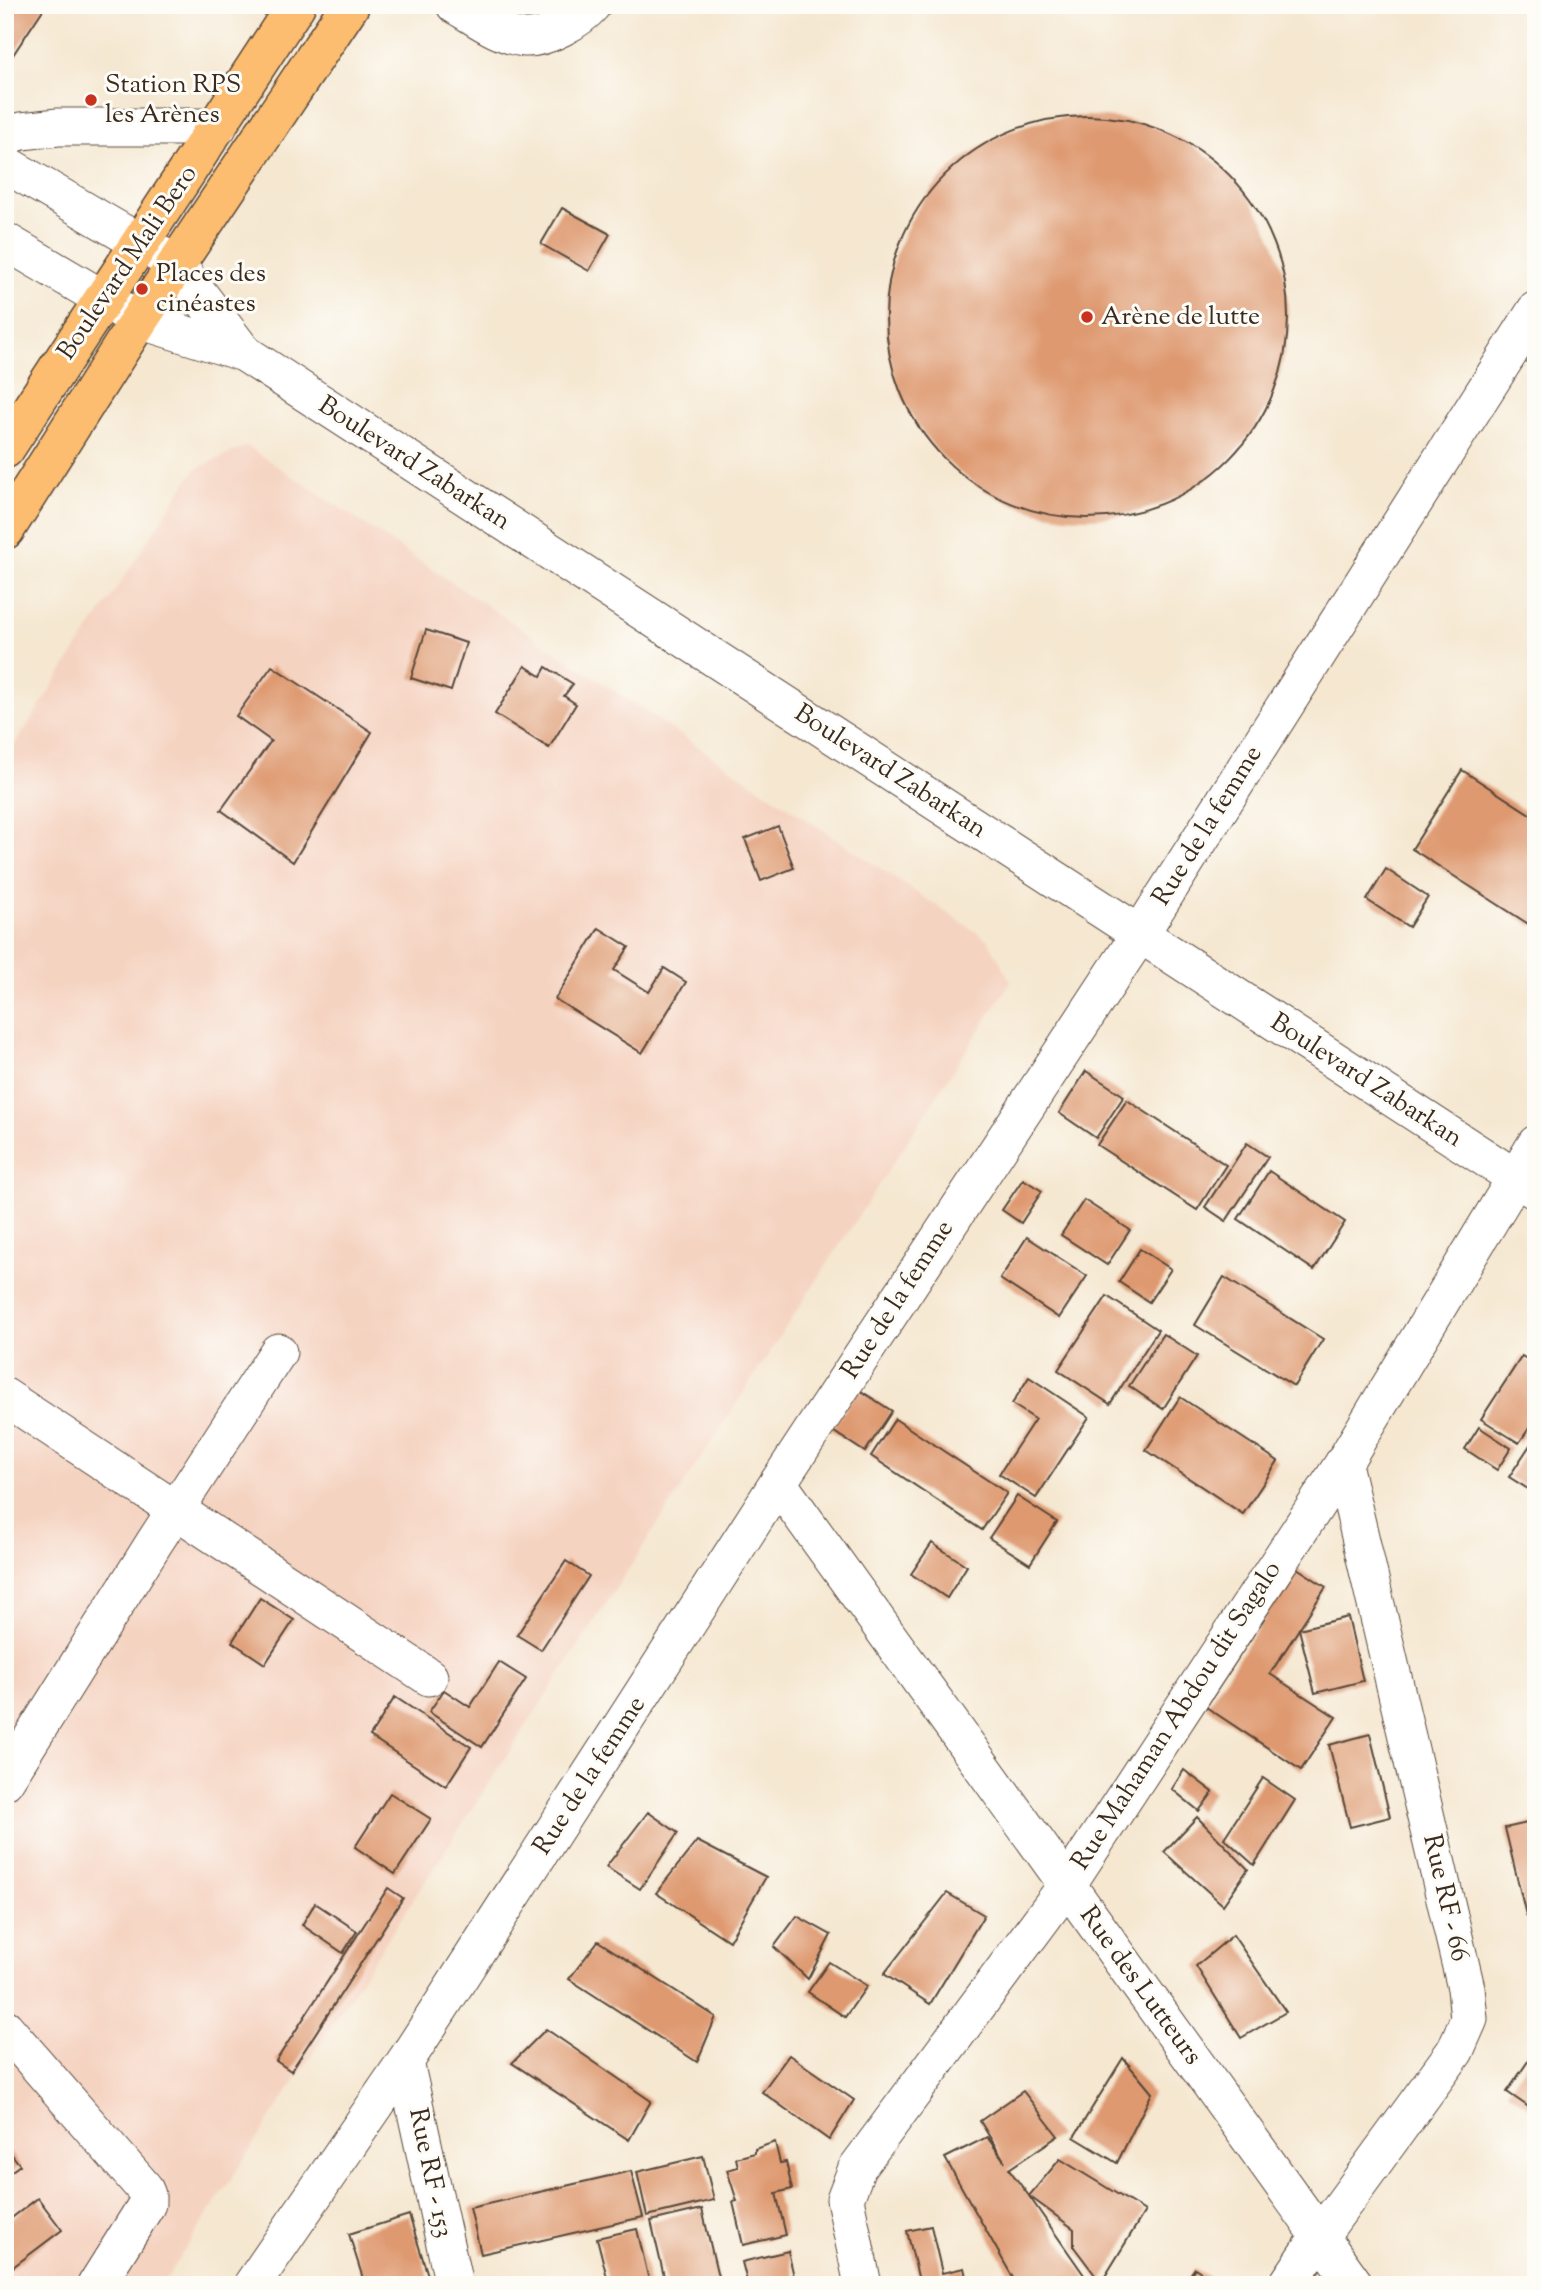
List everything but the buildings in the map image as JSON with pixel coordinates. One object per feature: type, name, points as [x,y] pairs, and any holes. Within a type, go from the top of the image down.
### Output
[{"type":"main road","name":"Boulevard Mali Bero","points":[[5,450],[103,298],[143,243],[296,5]]},
{"type":"main road","name":"Boulevard Mali Bero","points":[[5,530],[139,320],[350,5]]},
{"type":"street","points":[[456,5],[509,34],[526,38],[558,30],[592,5]]},
{"type":"street","points":[[5,136],[58,127],[218,127]]},
{"type":"street","points":[[5,164],[176,264]]},
{"type":"street","name":"Boulevard Zabarkan","points":[[5,240],[139,320],[244,353],[1525,1184]]},
{"type":"street","name":"Boulevard Zabarkan","points":[[176,264],[244,353]]},
{"type":"street","name":"Rue de la femme","points":[[253,2285],[405,2062],[778,1483],[1140,934],[1536,310]]},
{"type":"street","name":"Rue Mahaman Abdou dit Sagalo","points":[[863,2285],[845,2199],[857,2168],[1067,1885],[1525,1184],[1536,1144]]},
{"type":"street","points":[[5,1781],[278,1352]]},
{"type":"street","points":[[5,1397],[429,1677]]},
{"type":"street","name":"Rue RF - 66","points":[[1287,2285],[1455,2051],[1469,2019],[1466,1988],[1343,1464]]},
{"type":"street","name":"Rue des Lutteurs","points":[[778,1483],[1355,2285]]},
{"type":"street","points":[[5,2028],[144,2188],[147,2195],[147,2204],[96,2285]]},
{"type":"street","name":"Rue RF - 153","points":[[405,2062],[454,2285]]},
{"type":"shaded area","points":[[247,446],[988,940],[1011,982],[162,2285],[5,2285],[5,759],[195,469]]},
{"type":"place","name":"Station RPS les Arènes","points":[[91,100]]},
{"type":"place","name":"Places des cinéastes","points":[[142,289]]},
{"type":"place","name":"Arène de lutte","points":[[1087,317]]}]
